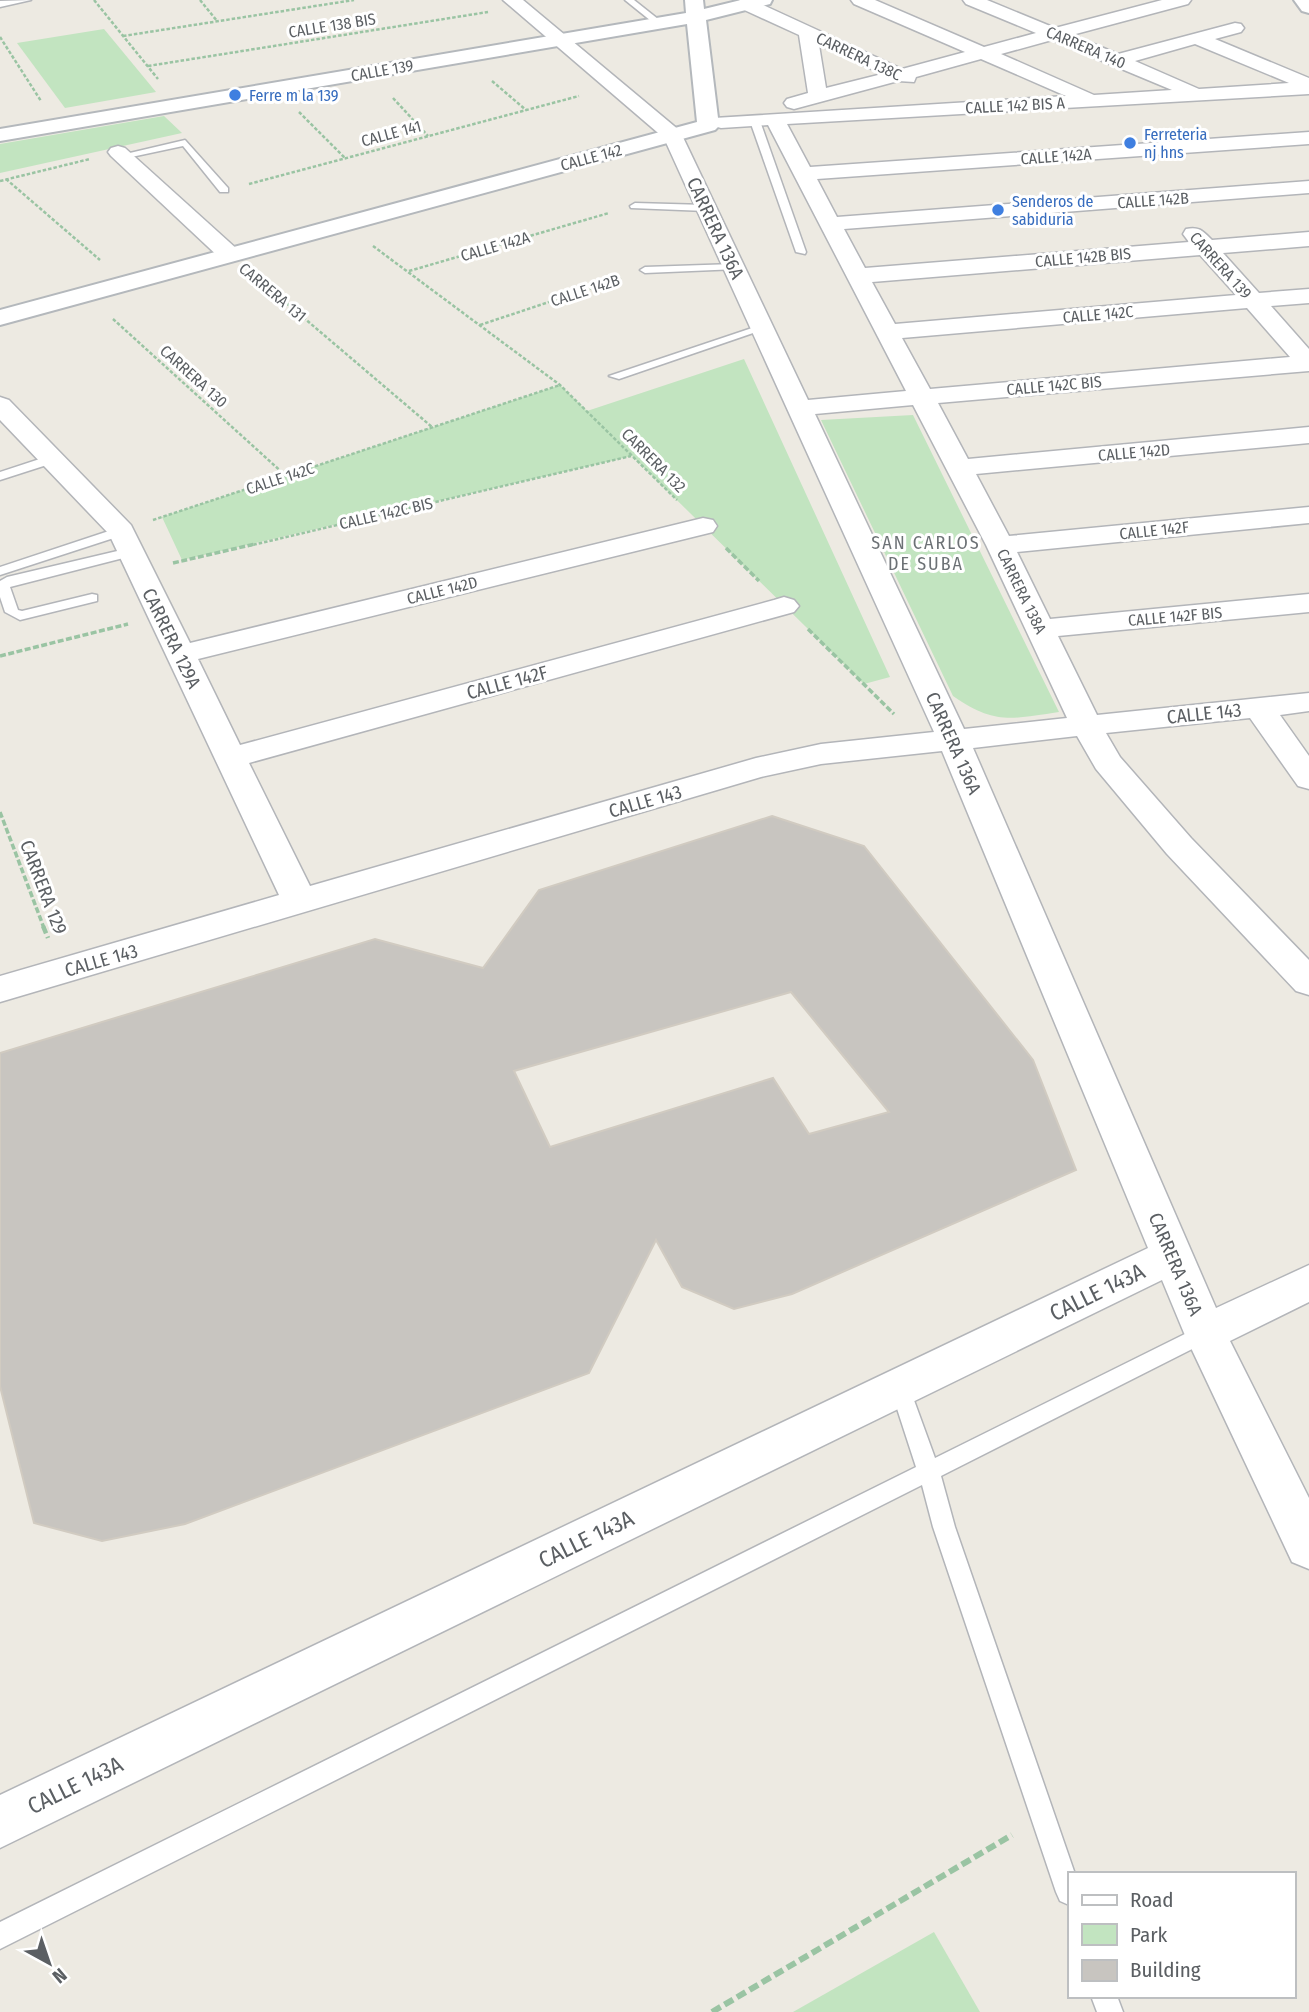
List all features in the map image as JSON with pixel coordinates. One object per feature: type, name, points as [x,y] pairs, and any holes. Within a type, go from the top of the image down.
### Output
[{"type":"street","name":"CARRERA 139","points":[[860,0],[982,53],[1092,114],[1120,152],[1309,363]]},
{"type":"street","name":"CARRERA 140","points":[[972,0],[1199,94]]},
{"type":"street","name":"CALLE 142","points":[[0,318],[1182,0]]},
{"type":"street","points":[[1303,0],[1309,7]]},
{"type":"street","name":"CALLE 139","points":[[0,135],[659,23],[694,8],[754,2]]},
{"type":"street","name":"CARRERA 138C","points":[[754,2],[808,33],[971,108]]},
{"type":"street","name":"CARRERA 136A","points":[[516,4],[673,135],[799,408],[938,740],[1205,1333],[1309,1547]]},
{"type":"street","points":[[1098,5],[1123,16]]},
{"type":"street","points":[[694,8],[715,124]]},
{"type":"street","points":[[1116,60],[1235,27]]},
{"type":"street","points":[[808,33],[818,96]]},
{"type":"street","points":[[1196,38],[1309,86]]},
{"type":"street","name":"CALLE 142 BIS A","points":[[715,124],[971,108],[1092,114],[1199,94],[1309,86]]},
{"type":"street","name":"CARRERA 138A","points":[[765,120],[803,174],[1000,545],[1086,725],[1107,762],[1179,846],[1309,982]]},
{"type":"street","name":"CALLE 142A","points":[[803,174],[1309,138]]},
{"type":"street","name":"CARRERA 131","points":[[120,154],[230,255]]},
{"type":"street","name":"CALLE 142B","points":[[829,224],[1309,187]]},
{"type":"street","name":"CALLE 142B BIS","points":[[857,276],[1309,239]]},
{"type":"street","name":"CALLE 142C","points":[[887,332],[1309,296]]},
{"type":"street","name":"CALLE 142C BIS","points":[[799,408],[1309,363]]},
{"type":"street","name":"CARRERA 129A","points":[[0,405],[52,459],[130,551],[300,902]]},
{"type":"street","name":"CALLE 142D","points":[[959,468],[1309,435]]},
{"type":"street","name":"CALLE 142F","points":[[1000,545],[1309,515]]},
{"type":"street","name":"CALLE 142D","points":[[181,654],[703,526]]},
{"type":"street","name":"CALLE 142F BIS","points":[[1041,629],[1309,603]]},
{"type":"street","name":"CALLE 142F","points":[[230,758],[785,606]]},
{"type":"street","name":"CALLE 143","points":[[0,989],[756,768],[821,754],[938,740],[1309,702]]},
{"type":"street","points":[[1259,708],[1309,779]]},
{"type":"street","name":"CALLE 143A","points":[[0,1822],[1172,1256]]},
{"type":"street","points":[[1205,1333],[1309,1282]]},
{"type":"lane","points":[[0,4],[27,0]]},
{"type":"lane","points":[[629,0],[659,23]]},
{"type":"lane","points":[[765,120],[801,252]]},
{"type":"lane","points":[[120,154],[185,143],[224,190]]},
{"type":"lane","points":[[635,206],[706,208]]},
{"type":"lane","name":"CALLE 142B","points":[[645,270],[734,267]]},
{"type":"lane","points":[[615,376],[762,328]]},
{"type":"lane","points":[[0,476],[52,459]]},
{"type":"lane","points":[[0,571],[130,551]]},
{"type":"lane","points":[[92,598],[20,615],[12,612],[3,585],[130,551]]},
{"type":"lane","points":[[0,1936],[1205,1333]]},
{"type":"lane","points":[[900,1387],[929,1472],[944,1527],[1068,1889]]},
{"type":"path","points":[[94,0],[166,88]]},
{"type":"path","points":[[200,0],[218,21]]},
{"type":"path","points":[[298,0],[305,8]]},
{"type":"path","points":[[123,36],[354,0]]},
{"type":"path","name":"CALLE 138 BIS","points":[[148,66],[516,4]]},
{"type":"path","points":[[0,37],[46,107]]},
{"type":"path","points":[[484,75],[526,110]]},
{"type":"path","name":"CALLE 141","points":[[224,190],[615,87]]},
{"type":"path","points":[[387,91],[428,136]]},
{"type":"path","points":[[295,109],[345,158]]},
{"type":"path","points":[[0,181],[120,154]]},
{"type":"path","points":[[6,179],[127,283]]},
{"type":"path","name":"CALLE 142A","points":[[408,272],[635,206]]},
{"type":"path","name":"CARRERA 132","points":[[345,224],[560,385],[785,606],[938,740]]},
{"type":"path","name":"CARRERA 131","points":[[230,255],[433,427]]},
{"type":"path","name":"CALLE 142B","points":[[480,325],[645,270]]},
{"type":"path","name":"CARRERA 130","points":[[87,294],[286,476]]},
{"type":"path","name":"CALLE 142C","points":[[130,551],[286,476],[560,385]]},
{"type":"path","name":"CALLE 142C BIS","points":[[130,551],[632,456]]},
{"type":"path","points":[[0,656],[162,616]]},
{"type":"path","name":"CARRERA 129","points":[[0,812],[61,971]]},
{"type":"path","points":[[712,2012],[1044,1816]]},
{"type":"green space","points":[[104,29],[156,92],[65,108],[17,43]]},
{"type":"green space","points":[[164,116],[182,133],[0,173],[0,144]]},
{"type":"green space","points":[[744,359],[890,677],[864,684],[632,456],[182,560],[162,517],[560,385],[587,411]]},
{"type":"green space","points":[[913,415],[1059,712],[1004,718],[981,712],[953,696],[821,420]]},
{"type":"green space","points":[[934,1932],[980,2012],[793,2012]]},
{"type":"building","points":[[772,816],[864,846],[1033,1060],[1076,1170],[792,1294],[734,1309],[682,1287],[656,1240],[589,1373],[185,1524],[102,1541],[34,1523],[0,1386],[0,1053],[375,939],[483,968],[539,890]],"holes":[[[791,992],[889,1112],[809,1134],[773,1078],[550,1147],[514,1071]]]},
{"type":"place","name":"Ferre m la 139","points":[[235,95]]},
{"type":"place","name":"Ferreteria nj hns","points":[[1130,143]]},
{"type":"place","name":"Senderos de sabiduria","points":[[998,210]]},
{"type":"district","name":"SAN CARLOS DE SUBA","points":[[926,553]]}]
